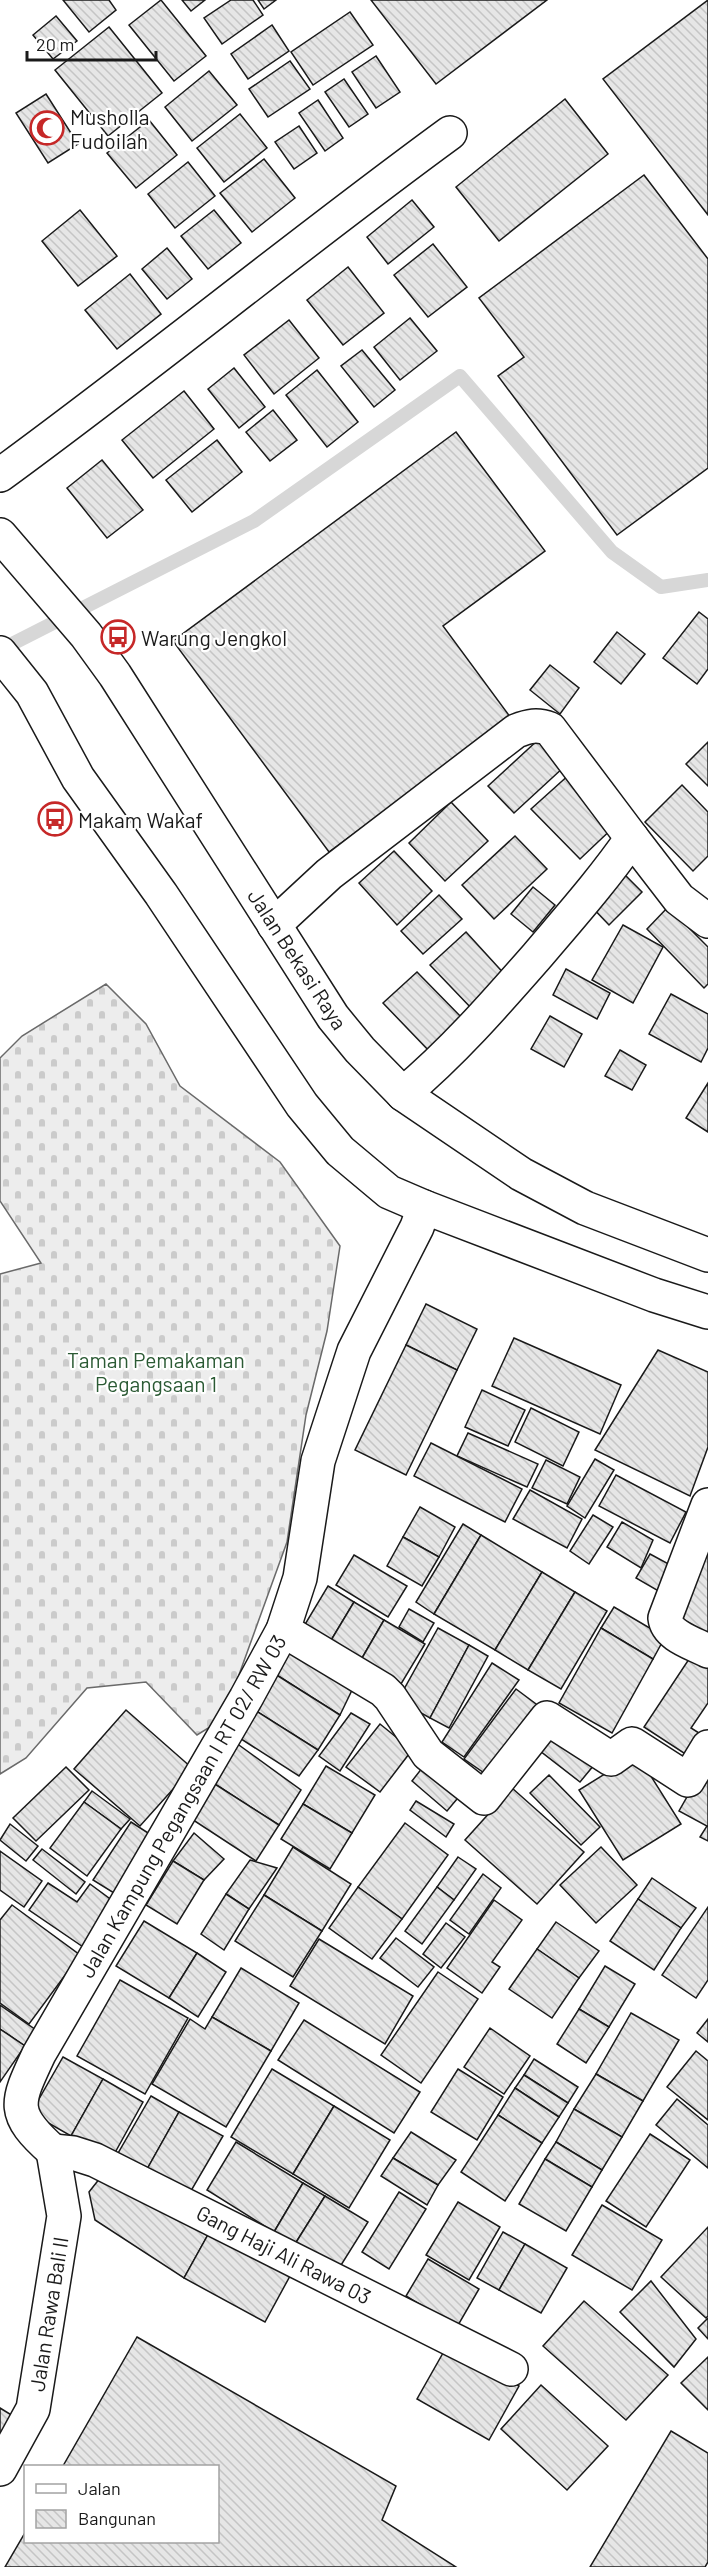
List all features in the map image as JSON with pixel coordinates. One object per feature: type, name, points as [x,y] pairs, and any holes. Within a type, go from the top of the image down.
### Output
[{"type":"main road","points":[[0,475],[93,407],[335,218],[450,132]]},
{"type":"main road","name":"Jalan Bekasi Raya","points":[[2,537],[86,635],[115,675],[333,1017],[360,1050],[403,1095],[521,1174],[585,1208],[708,1255]]},
{"type":"main road","points":[[0,653],[32,693],[78,778],[161,894],[302,1105],[340,1151],[389,1191],[424,1207],[654,1295],[708,1312]]},
{"type":"main road","points":[[274,925],[329,874],[516,731],[538,724],[550,729],[679,899],[708,921]]},
{"type":"main road","points":[[403,1095],[429,1072],[515,981],[607,875],[632,838]]},
{"type":"main road","name":"Jalan Kampung Pegangsaan I RT 02/ RW 03","points":[[53,2151],[29,2130],[21,2110],[23,2088],[39,2054],[246,1698],[283,1630],[300,1578],[318,1461],[354,1351],[417,1227],[424,1207]]},
{"type":"main road","points":[[708,1505],[664,1618],[670,1632],[708,1651]]},
{"type":"main road","points":[[283,1630],[382,1690],[390,1697],[428,1754],[484,1798],[547,1718],[611,1759],[632,1744],[688,1780],[708,1747]]},
{"type":"main road","name":"Gang Haji Ali Rawa 03","points":[[53,2151],[95,2160],[511,2369]]},
{"type":"main road","name":"Jalan Rawa Bali II","points":[[0,2469],[33,2409],[64,2216],[53,2151]]},
{"type":"green space","name":"Taman Pemakaman Pegangsaan 1","points":[[106,984],[146,1024],[180,1086],[280,1162],[340,1246],[327,1331],[306,1415],[287,1542],[223,1719],[197,1735],[146,1682],[87,1688],[26,1758],[0,1774],[0,1274],[41,1263],[0,1201],[0,1058],[22,1036]]},
{"type":"building","points":[[63,0],[109,0],[116,10],[89,32]]},
{"type":"building","points":[[161,0],[206,56],[174,81],[129,25]]},
{"type":"building","points":[[182,0],[205,0],[191,11]]},
{"type":"building","points":[[231,0],[253,0],[263,15],[222,44],[204,18]]},
{"type":"building","points":[[258,0],[276,0],[264,9]]},
{"type":"building","points":[[371,0],[547,0],[436,84]]},
{"type":"building","points":[[708,0],[708,215],[603,79]]},
{"type":"building","points":[[350,12],[373,45],[313,85],[291,52]]},
{"type":"building","points":[[56,16],[77,41],[53,59],[33,35]]},
{"type":"building","points":[[272,25],[289,51],[248,79],[231,54]]},
{"type":"building","points":[[109,27],[162,93],[108,136],[55,70]]},
{"type":"building","points":[[376,56],[400,92],[376,108],[352,72]]},
{"type":"building","points":[[290,61],[310,89],[268,117],[249,89]]},
{"type":"building","points":[[209,71],[237,105],[192,141],[165,107]]},
{"type":"building","points":[[344,79],[368,114],[349,127],[325,92]]},
{"type":"building","name":"Musholla Fudoilah","points":[[46,94],[78,144],[48,163],[16,113]]},
{"type":"building","points":[[565,99],[608,154],[499,241],[456,187]]},
{"type":"building","points":[[318,100],[343,138],[325,151],[299,113]]},
{"type":"building","points":[[240,114],[267,148],[224,182],[197,148]]},
{"type":"building","points":[[149,120],[177,155],[136,188],[107,153]]},
{"type":"building","points":[[299,126],[317,153],[294,169],[275,142]]},
{"type":"building","points":[[264,159],[295,198],[252,232],[220,193]]},
{"type":"building","points":[[188,162],[215,196],[175,228],[148,194]]},
{"type":"building","points":[[644,175],[708,259],[708,468],[617,535],[498,376],[524,357],[479,298]]},
{"type":"building","points":[[412,200],[434,227],[388,264],[367,237]]},
{"type":"building","points":[[80,210],[117,256],[78,286],[42,241]]},
{"type":"building","points":[[214,210],[241,243],[208,269],[181,236]]},
{"type":"building","points":[[433,244],[467,287],[428,317],[394,275]]},
{"type":"building","points":[[167,248],[192,279],[167,299],[142,269]]},
{"type":"building","points":[[348,267],[384,313],[343,345],[307,300]]},
{"type":"building","points":[[130,274],[161,314],[117,349],[85,310]]},
{"type":"building","points":[[410,318],[437,351],[400,380],[374,347]]},
{"type":"building","points":[[289,320],[319,358],[274,394],[244,355]]},
{"type":"building","points":[[362,350],[395,390],[374,407],[341,366]]},
{"type":"building","points":[[234,368],[265,407],[239,428],[208,389]]},
{"type":"building","points":[[317,370],[358,422],[327,447],[286,395]]},
{"type":"building","points":[[184,391],[214,429],[153,478],[122,440]]},
{"type":"building","points":[[273,410],[297,440],[270,461],[246,432]]},
{"type":"building","points":[[456,432],[545,551],[443,626],[511,718],[329,852],[173,641]]},
{"type":"building","points":[[217,440],[242,472],[192,512],[166,480]]},
{"type":"building","points":[[102,460],[143,510],[107,538],[67,488]]},
{"type":"building","points":[[699,612],[708,619],[708,669],[697,684],[663,658]]},
{"type":"building","points":[[617,632],[645,654],[621,684],[594,662]]},
{"type":"building","points":[[550,665],[579,688],[560,714],[530,690]]},
{"type":"building","points":[[539,739],[565,766],[514,813],[488,786]]},
{"type":"building","points":[[708,742],[708,786],[686,764]]},
{"type":"building","points":[[571,773],[618,823],[580,859],[531,809]]},
{"type":"building","points":[[682,785],[708,812],[708,856],[693,871],[645,822]]},
{"type":"building","points":[[451,802],[488,841],[445,881],[409,843]]},
{"type":"building","points":[[515,836],[547,869],[494,919],[462,885]]},
{"type":"building","points":[[394,851],[432,891],[397,925],[359,883]]},
{"type":"building","points":[[620,870],[642,892],[609,925],[587,902]]},
{"type":"building","points":[[533,887],[555,905],[533,932],[511,914]]},
{"type":"building","points":[[439,895],[462,919],[423,954],[401,931]]},
{"type":"building","points":[[668,907],[708,947],[708,984],[704,988],[647,929]]},
{"type":"building","points":[[623,925],[663,947],[633,1003],[592,980]]},
{"type":"building","points":[[466,932],[508,978],[473,1010],[430,965]]},
{"type":"building","points":[[566,969],[610,993],[597,1019],[553,995]]},
{"type":"building","points":[[417,972],[464,1020],[430,1052],[383,1003]]},
{"type":"building","points":[[671,994],[708,1014],[708,1048],[701,1062],[649,1034]]},
{"type":"building","points":[[550,1016],[582,1034],[564,1067],[531,1049]]},
{"type":"building","points":[[620,1050],[646,1065],[632,1090],[605,1076]]},
{"type":"building","points":[[708,1083],[708,1132],[686,1118]]},
{"type":"building","points":[[426,1304],[477,1329],[457,1370],[406,1345]]},
{"type":"building","points":[[514,1338],[621,1385],[600,1434],[492,1386]]},
{"type":"building","points":[[406,1345],[457,1370],[406,1475],[355,1450]]},
{"type":"building","points":[[658,1350],[708,1372],[708,1447],[690,1496],[595,1450]]},
{"type":"building","points":[[482,1390],[525,1410],[508,1446],[465,1427]]},
{"type":"building","points":[[531,1408],[579,1432],[563,1466],[515,1442]]},
{"type":"building","points":[[468,1433],[538,1464],[527,1487],[457,1456]]},
{"type":"building","points":[[431,1443],[522,1489],[505,1522],[414,1476]]},
{"type":"building","points":[[595,1459],[614,1470],[585,1518],[567,1506]]},
{"type":"building","points":[[546,1460],[580,1477],[567,1504],[532,1488]]},
{"type":"building","points":[[616,1475],[686,1512],[670,1543],[599,1506]]},
{"type":"building","points":[[530,1490],[582,1519],[567,1548],[513,1519]]},
{"type":"building","points":[[420,1507],[455,1527],[439,1557],[403,1537]]},
{"type":"building","points":[[593,1515],[613,1527],[589,1564],[570,1551]]},
{"type":"building","points":[[622,1522],[653,1540],[641,1568],[607,1547]]},
{"type":"building","points":[[463,1524],[481,1535],[434,1614],[416,1602]]},
{"type":"building","points":[[481,1535],[542,1572],[495,1650],[434,1614]]},
{"type":"building","points":[[403,1537],[439,1557],[422,1586],[387,1566]]},
{"type":"building","points":[[708,1552],[708,1634],[672,1613]]},
{"type":"building","points":[[650,1554],[676,1568],[667,1596],[636,1578]]},
{"type":"building","points":[[354,1555],[407,1586],[388,1617],[336,1585]]},
{"type":"building","points":[[542,1572],[575,1592],[528,1670],[495,1650]]},
{"type":"building","points":[[328,1586],[354,1602],[327,1647],[301,1631]]},
{"type":"building","points":[[575,1592],[607,1611],[561,1689],[528,1670]]},
{"type":"building","points":[[354,1602],[384,1620],[358,1665],[327,1647]]},
{"type":"building","points":[[614,1607],[665,1637],[653,1659],[601,1628]]},
{"type":"building","points":[[409,1609],[434,1623],[423,1642],[399,1627]]},
{"type":"building","points":[[384,1620],[425,1644],[398,1689],[358,1665]]},
{"type":"building","points":[[438,1628],[469,1645],[430,1718],[398,1700]]},
{"type":"building","points":[[601,1628],[653,1659],[612,1733],[559,1703]]},
{"type":"building","points":[[469,1645],[488,1656],[449,1728],[430,1718]]},
{"type":"building","points":[[292,1647],[354,1686],[340,1715],[275,1674]]},
{"type":"building","points":[[695,1650],[708,1658],[708,1703],[691,1728],[707,1738],[693,1759],[644,1727]]},
{"type":"building","points":[[492,1663],[519,1680],[464,1757],[442,1742]]},
{"type":"building","points":[[275,1674],[340,1715],[318,1750],[253,1709]]},
{"type":"building","points":[[516,1689],[544,1710],[493,1779],[464,1759]]},
{"type":"building","points":[[253,1709],[318,1750],[299,1776],[238,1737]]},
{"type":"building","points":[[126,1710],[192,1768],[140,1826],[74,1769]]},
{"type":"building","points":[[351,1713],[370,1724],[340,1771],[319,1756]]},
{"type":"building","points":[[380,1724],[412,1750],[380,1792],[346,1767]]},
{"type":"building","points":[[549,1729],[594,1765],[580,1782],[535,1747]]},
{"type":"building","points":[[232,1740],[301,1790],[279,1825],[207,1779]]},
{"type":"building","points":[[637,1754],[681,1824],[623,1860],[579,1790]]},
{"type":"building","points":[[708,1760],[708,1841],[700,1837],[707,1826],[679,1811]]},
{"type":"building","points":[[426,1763],[462,1793],[447,1811],[412,1781]]},
{"type":"building","points":[[326,1766],[375,1795],[352,1833],[303,1804]]},
{"type":"building","points":[[66,1767],[89,1790],[36,1841],[13,1818]]},
{"type":"building","points":[[549,1775],[600,1827],[581,1845],[530,1793]]},
{"type":"building","points":[[207,1779],[279,1825],[256,1861],[184,1814]]},
{"type":"building","points":[[512,1788],[584,1852],[537,1904],[465,1840]]},
{"type":"building","points":[[92,1791],[130,1819],[121,1829],[84,1802]]},
{"type":"building","points":[[416,1801],[454,1824],[446,1837],[410,1810]]},
{"type":"building","points":[[84,1802],[121,1829],[87,1876],[50,1848]]},
{"type":"building","points":[[303,1804],[352,1833],[330,1869],[281,1839]]},
{"type":"building","points":[[131,1822],[159,1840],[122,1898],[93,1880]]},
{"type":"building","points":[[405,1823],[448,1855],[402,1919],[358,1887]]},
{"type":"building","points":[[10,1824],[38,1846],[26,1861],[0,1840]]},
{"type":"building","points":[[194,1833],[224,1859],[204,1880],[173,1861]]},
{"type":"building","points":[[293,1847],[351,1884],[322,1931],[264,1895]]},
{"type":"building","points":[[601,1847],[637,1885],[596,1923],[560,1885]]},
{"type":"building","points":[[42,1849],[85,1882],[76,1894],[33,1860]]},
{"type":"building","points":[[0,1851],[42,1881],[24,1907],[0,1890]]},
{"type":"building","points":[[458,1857],[476,1869],[454,1900],[437,1887]]},
{"type":"building","points":[[250,1860],[277,1868],[249,1909],[226,1894]]},
{"type":"building","points":[[173,1861],[204,1880],[177,1924],[146,1905]]},
{"type":"building","points":[[483,1874],[501,1888],[469,1934],[450,1920]]},
{"type":"building","points":[[652,1878],[696,1908],[681,1928],[638,1899]]},
{"type":"building","points":[[48,1883],[77,1902],[90,1884],[121,1907],[92,1953],[29,1910]]},
{"type":"building","points":[[358,1887],[402,1919],[372,1959],[329,1928]]},
{"type":"building","points":[[437,1887],[454,1900],[422,1944],[405,1931]]},
{"type":"building","points":[[226,1894],[249,1909],[224,1950],[201,1934]]},
{"type":"building","points":[[264,1895],[322,1931],[293,1977],[235,1941]]},
{"type":"building","points":[[638,1899],[681,1928],[654,1970],[610,1941]]},
{"type":"building","points":[[494,1900],[522,1920],[492,1962],[500,1967],[482,1993],[447,1968]]},
{"type":"building","points":[[12,1905],[80,1955],[29,2024],[0,2003],[0,1920]]},
{"type":"building","points":[[708,1907],[708,1980],[696,1998],[662,1975]]},
{"type":"building","points":[[144,1921],[197,1953],[169,1998],[116,1966]]},
{"type":"building","points":[[556,1922],[599,1951],[579,1978],[537,1949]]},
{"type":"building","points":[[446,1923],[465,1937],[441,1968],[423,1954]]},
{"type":"building","points":[[396,1938],[434,1967],[418,1987],[380,1958]]},
{"type":"building","points":[[319,1939],[413,1996],[385,2044],[290,1986]]},
{"type":"building","points":[[537,1949],[579,1978],[552,2018],[509,1989]]},
{"type":"building","points":[[197,1953],[226,1972],[198,2017],[169,1998]]},
{"type":"building","points":[[605,1966],[635,1984],[609,2027],[579,2009]]},
{"type":"building","points":[[241,1968],[299,2003],[271,2051],[212,2017]]},
{"type":"building","points":[[438,1972],[478,1999],[421,2083],[381,2055]]},
{"type":"building","points":[[120,1980],[188,2018],[145,2094],[77,2056]]},
{"type":"building","points":[[0,2005],[36,2030],[25,2046],[0,2029]]},
{"type":"building","points":[[579,2009],[609,2027],[586,2063],[557,2044]]},
{"type":"building","points":[[631,2013],[679,2040],[643,2101],[596,2074]]},
{"type":"building","points":[[212,2017],[271,2051],[226,2127],[152,2084],[190,2019],[205,2029]]},
{"type":"building","points":[[708,2019],[708,2042],[697,2033]]},
{"type":"building","points":[[304,2020],[420,2092],[394,2133],[278,2060]]},
{"type":"building","points":[[490,2028],[530,2056],[504,2094],[464,2067]]},
{"type":"building","points":[[0,2029],[25,2046],[0,2082]]},
{"type":"building","points":[[696,2051],[708,2061],[708,2120],[667,2087]]},
{"type":"building","points":[[63,2057],[103,2079],[71,2136],[31,2113]]},
{"type":"building","points":[[534,2059],[578,2087],[568,2103],[524,2075]]},
{"type":"building","points":[[272,2069],[334,2106],[293,2174],[231,2137]]},
{"type":"building","points":[[458,2069],[503,2097],[477,2140],[431,2112]]},
{"type":"building","points":[[596,2074],[643,2101],[622,2137],[574,2109]]},
{"type":"building","points":[[524,2075],[568,2103],[559,2117],[515,2088]]},
{"type":"building","points":[[103,2079],[143,2102],[112,2158],[71,2136]]},
{"type":"building","points":[[515,2088],[559,2117],[542,2143],[498,2115]]},
{"type":"building","points":[[151,2096],[179,2112],[146,2171],[117,2155]]},
{"type":"building","points":[[677,2099],[708,2125],[708,2168],[656,2125]]},
{"type":"building","points":[[334,2106],[390,2140],[349,2208],[293,2174]]},
{"type":"building","points":[[574,2109],[622,2137],[602,2170],[556,2142]]},
{"type":"building","points":[[179,2112],[223,2136],[188,2196],[146,2171]]},
{"type":"building","points":[[498,2115],[542,2143],[505,2201],[461,2172]]},
{"type":"building","points":[[411,2132],[456,2160],[438,2185],[393,2158]]},
{"type":"building","points":[[650,2134],[690,2160],[646,2227],[606,2201]]},
{"type":"building","points":[[236,2142],[303,2183],[274,2232],[207,2190]]},
{"type":"building","points":[[556,2142],[602,2170],[592,2187],[545,2159]]},
{"type":"building","points":[[393,2158],[438,2185],[427,2205],[381,2176]]},
{"type":"building","points":[[545,2159],[592,2187],[566,2231],[519,2204]]},
{"type":"building","points":[[104,2173],[210,2231],[184,2278],[95,2220],[89,2192]]},
{"type":"building","points":[[303,2183],[325,2196],[295,2244],[274,2232]]},
{"type":"building","points":[[399,2192],[426,2209],[389,2269],[362,2252]]},
{"type":"building","points":[[325,2196],[368,2222],[338,2270],[295,2244]]},
{"type":"building","points":[[458,2202],[500,2227],[469,2280],[426,2255]]},
{"type":"building","points":[[602,2205],[662,2240],[632,2290],[572,2255]]},
{"type":"building","points":[[708,2227],[708,2316],[706,2318],[661,2277]]},
{"type":"building","points":[[210,2231],[290,2276],[265,2322],[184,2278]]},
{"type":"building","points":[[503,2232],[525,2244],[499,2290],[477,2278]]},
{"type":"building","points":[[525,2244],[567,2268],[541,2313],[499,2290]]},
{"type":"building","points":[[428,2259],[479,2289],[457,2327],[406,2296]]},
{"type":"building","points":[[651,2281],[696,2339],[674,2367],[620,2312]]},
{"type":"building","points":[[584,2301],[668,2375],[626,2420],[543,2346]]},
{"type":"building","points":[[708,2318],[708,2339],[698,2328]]},
{"type":"building","points":[[137,2337],[396,2486],[382,2520],[456,2567],[5,2567],[24,2534],[24,2543],[219,2543],[219,2465],[64,2465]]},
{"type":"building","points":[[447,2346],[519,2386],[489,2440],[417,2399]]},
{"type":"building","points":[[708,2357],[708,2410],[681,2383]]},
{"type":"building","points":[[541,2385],[608,2446],[567,2490],[501,2429]]},
{"type":"building","points":[[0,2408],[18,2419],[0,2450]]},
{"type":"building","points":[[671,2431],[708,2453],[708,2562],[705,2567],[590,2567]]},
{"type":"waterway","points":[[0,650],[254,521],[460,376],[612,552],[661,587],[708,580]]},
{"type":"place","name":"Musholla Fudoilah","points":[[47,128]]},
{"type":"place","name":"Warung Jengkol","points":[[118,637]]},
{"type":"place","name":"Makam Wakaf","points":[[55,819]]}]
